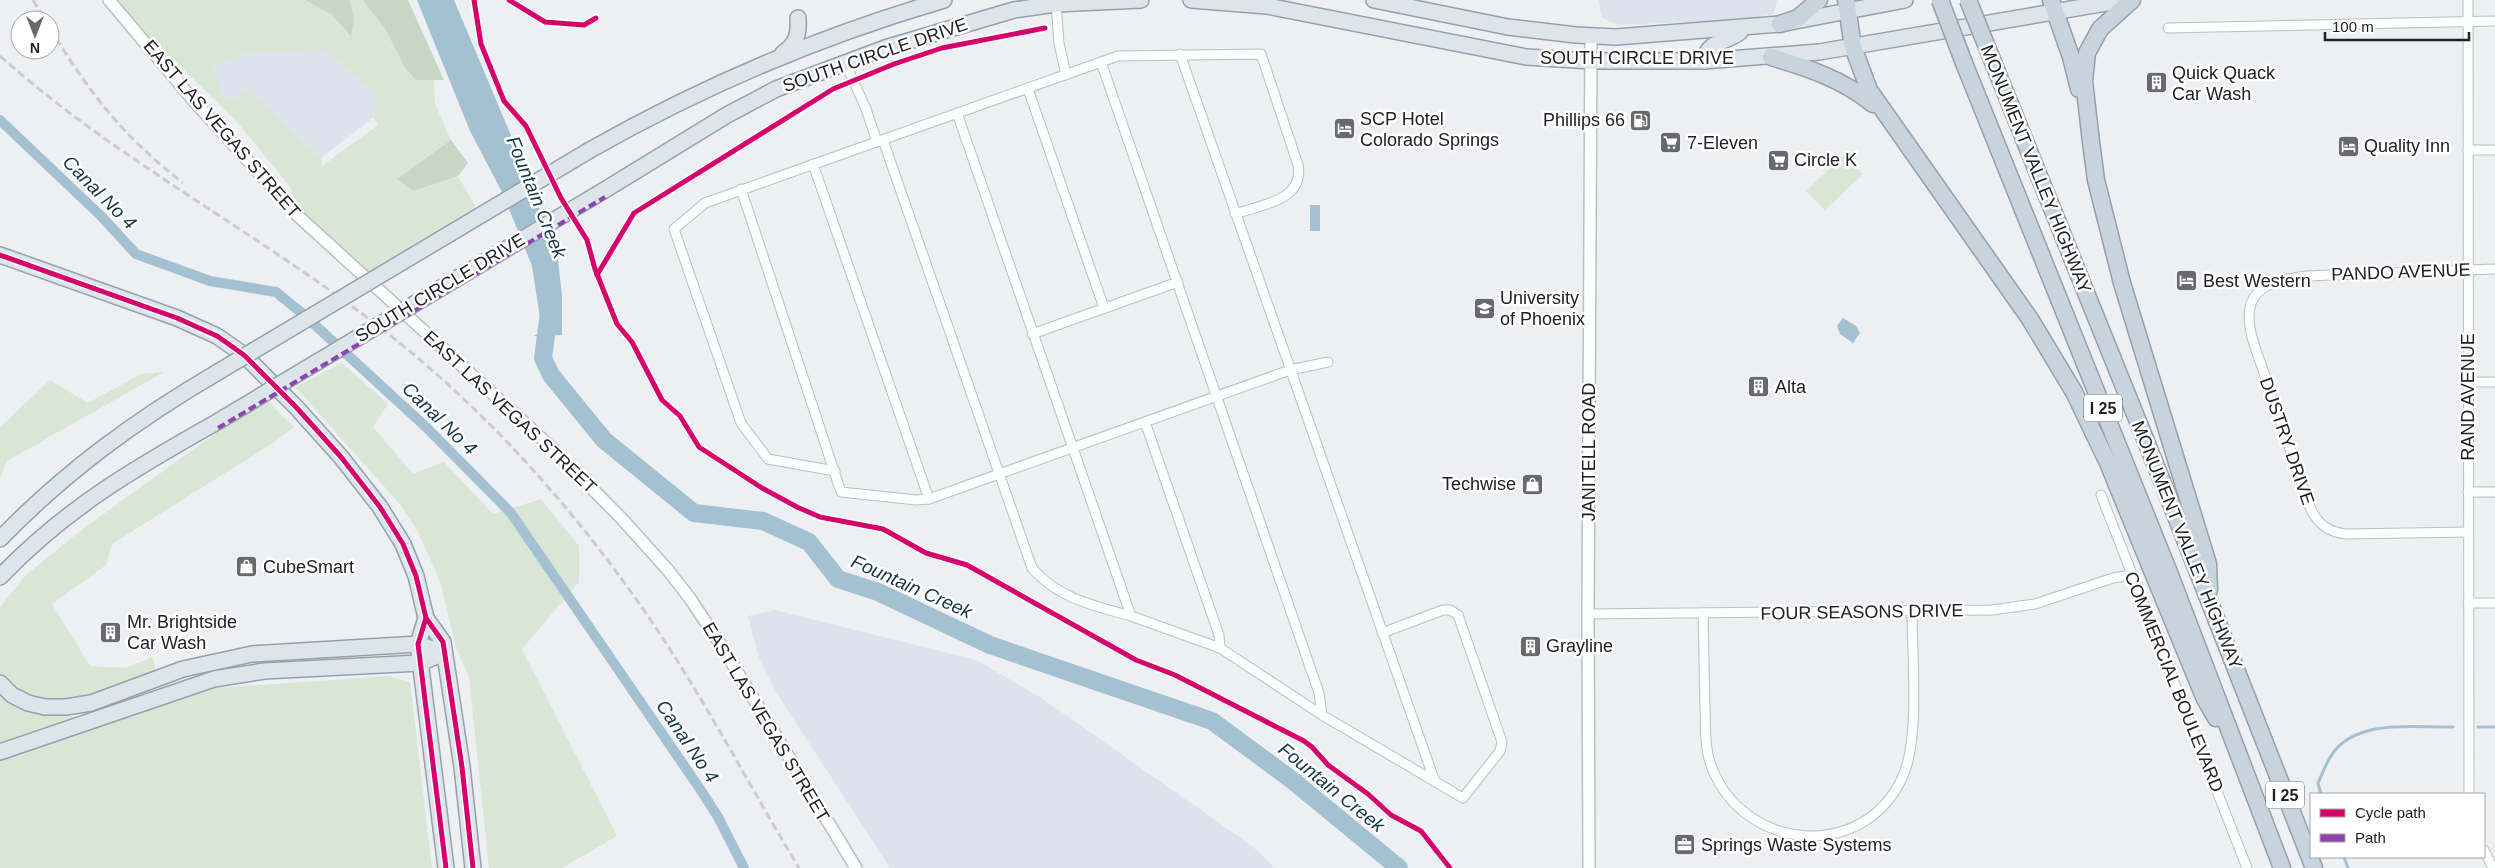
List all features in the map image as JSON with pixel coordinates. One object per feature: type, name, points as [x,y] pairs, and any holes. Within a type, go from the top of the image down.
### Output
[{"type":"highway","points":[[1780,24],[1798,18],[1819,0]]},
{"type":"highway","name":"MONUMENT VALLEY HIGHWAY","points":[[1940,0],[2170,575],[2282,868]]},
{"type":"highway","name":"MONUMENT VALLEY HIGHWAY","points":[[1968,0],[2310,858]]},
{"type":"highway","points":[[2132,0],[2100,29],[2087,53],[2084,81],[2091,142],[2096,180],[2122,283],[2208,564],[2209,602]]},
{"type":"highway","points":[[1846,5],[1853,47],[1869,90],[1881,110],[2030,319],[2074,392],[2108,463],[2204,697],[2238,754]]},
{"type":"highway","points":[[2053,6],[2071,57],[2091,142]]},
{"type":"highway","points":[[1771,57],[1831,77],[1859,93],[1881,110]]},
{"type":"main road","name":"SOUTH CIRCLE DRIVE","points":[[0,539],[55,486],[118,434],[218,372],[590,150],[684,99],[775,58],[838,34],[944,0]]},
{"type":"main road","name":"SOUTH CIRCLE DRIVE","points":[[0,577],[19,557],[73,510],[102,490],[741,107],[776,89],[894,45],[993,15],[1056,1],[1141,0]]},
{"type":"main road","name":"SOUTH CIRCLE DRIVE","points":[[1191,0],[1267,6],[1526,57],[1591,61],[1704,61],[1771,57],[1853,47],[2053,6],[2124,0]]},
{"type":"main road","name":"SOUTH CIRCLE DRIVE","points":[[1374,0],[1496,25],[1591,36],[1642,36],[1780,24],[1846,5],[1904,0]]},
{"type":"main road","points":[[775,58],[788,50],[796,39],[798,18],[808,30],[838,34]]},
{"type":"main road","points":[[1704,61],[1710,46],[1734,36],[1744,27]]},
{"type":"main road","points":[[0,255],[177,318],[217,336],[244,355],[335,450],[380,507],[403,544],[416,576],[426,618],[443,642],[462,767],[473,868]]},
{"type":"main road","points":[[0,589],[19,557]]},
{"type":"main road","points":[[426,618],[418,644],[446,868]]},
{"type":"main road","points":[[0,683],[12,695],[28,703],[45,707],[66,707],[91,703],[183,670],[252,654],[418,644],[444,653]]},
{"type":"main road","points":[[0,752],[214,679],[264,671],[420,663],[444,653]]},
{"type":"street","name":"EAST LAS VEGAS STREET","points":[[109,0],[200,108],[297,215],[552,448],[623,520],[667,569],[689,597],[721,645],[856,868]]},
{"type":"street","name":"RAND AVENUE","points":[[2468,0],[2469,793]]},
{"type":"street","points":[[1056,1],[1059,43],[1066,75]]},
{"type":"street","points":[[2168,28],[2495,21]]},
{"type":"street","name":"JANITELL ROAD","points":[[1589,868],[1588,614],[1591,36]]},
{"type":"street","points":[[1180,54],[1435,782]]},
{"type":"street","points":[[835,470],[774,462],[768,459],[747,434],[741,423],[674,229],[705,203],[1101,62],[1126,55],[1260,54],[1298,165],[1299,180],[1290,193],[1282,198],[1235,214]]},
{"type":"street","points":[[845,62],[880,141],[1032,568],[1038,576],[1082,603],[1131,616],[1220,648],[1322,715],[1463,798],[1502,746],[1458,615],[1450,610],[1444,610],[1382,633]]},
{"type":"street","points":[[1101,62],[1319,693],[1322,715]]},
{"type":"street","points":[[1028,89],[1104,308]]},
{"type":"street","points":[[956,113],[1131,616]]},
{"type":"street","points":[[2468,150],[2495,150]]},
{"type":"street","points":[[813,164],[929,499]]},
{"type":"street","points":[[741,189],[841,492],[916,500],[929,499],[1217,395],[1290,370],[1328,362]]},
{"type":"street","name":"PANDO AVENUE","points":[[2254,297],[2270,283],[2281,279],[2495,269]]},
{"type":"street","points":[[1032,334],[1178,282]]},
{"type":"street","name":"DUSTRY DRIVE","points":[[2254,297],[2249,315],[2250,334],[2310,510],[2321,525],[2328,530],[2346,534],[2468,532]]},
{"type":"street","points":[[2468,382],[2495,382]]},
{"type":"street","points":[[1145,422],[1218,635],[1220,648]]},
{"type":"street","points":[[2468,492],[2495,492]]},
{"type":"street","name":"COMMERCIAL BOULEVARD","points":[[2101,495],[2131,576],[2247,868]]},
{"type":"street","name":"FOUR SEASONS DRIVE","points":[[1588,614],[1992,610],[2022,607],[2113,578],[2131,576]]},
{"type":"street","points":[[2468,603],[2495,603]]},
{"type":"street","points":[[1703,613],[1706,744],[1712,768],[1728,797],[1750,817],[1788,835],[1813,837],[1845,831],[1868,819],[1887,802],[1903,778],[1910,755],[1913,731],[1912,611]]},
{"type":"street","points":[[2485,852],[2493,868]]},
{"type":"shaded area","points":[[1599,0],[1777,0],[1774,14],[1738,20],[1619,25],[1604,19],[1601,14]]},
{"type":"shaded area","points":[[326,50],[376,95],[373,118],[321,158],[246,87],[233,100],[222,94],[213,66],[248,53]]},
{"type":"shaded area","points":[[775,610],[976,660],[1040,697],[1252,846],[1275,868],[890,868],[776,692],[759,658],[748,616]]},
{"type":"green space","points":[[113,0],[305,0],[332,15],[350,37],[354,20],[350,0],[363,0],[385,29],[405,68],[416,80],[434,80],[435,104],[451,140],[398,179],[413,191],[458,176],[480,214],[373,286],[297,215],[291,188],[237,122],[170,56],[157,56]],"holes":[[[326,50],[376,95],[373,118],[378,125],[322,166],[321,158],[246,87],[233,100],[222,94],[213,66],[248,53]]]},
{"type":"green space","points":[[305,0],[350,0],[354,20],[351,37],[332,15]]},
{"type":"green space","points":[[363,0],[408,0],[444,80],[416,80],[405,68],[385,29]]},
{"type":"green space","points":[[451,140],[468,163],[458,176],[413,191],[397,179]]},
{"type":"green space","points":[[1844,155],[1863,174],[1825,210],[1806,191]]},
{"type":"green space","points":[[342,363],[388,404],[373,427],[413,474],[444,462],[493,514],[541,499],[579,546],[579,582],[522,649],[617,836],[562,868],[489,868],[469,677],[456,648],[440,581],[417,530],[399,503],[295,387]]},
{"type":"green space","points":[[164,372],[7,461],[0,477],[0,427],[50,380],[88,403],[141,374]]},
{"type":"green space","points":[[267,400],[294,427],[273,443],[112,544],[106,565],[52,604],[90,666],[125,668],[153,657],[155,665],[153,680],[56,708],[82,722],[173,691],[389,676],[410,682],[432,868],[0,868],[0,607],[26,575],[84,528],[244,413]]},
{"type":"water","points":[[417,0],[454,0],[529,178],[558,260],[562,295],[562,335],[534,336],[542,331],[532,266],[503,194],[470,131]]},
{"type":"water","points":[[1310,205],[1320,205],[1320,231],[1310,231]]},
{"type":"water","points":[[1843,318],[1856,326],[1860,333],[1853,343],[1840,334],[1837,326]]},
{"type":"waterway","name":"Canal No 4","points":[[0,120],[101,216],[136,254],[210,281],[276,292],[303,314],[427,428],[511,513],[700,789],[718,817],[744,868]]},
{"type":"waterway","name":"Fountain Creek","points":[[549,313],[543,358],[551,375],[604,440],[694,513],[763,521],[809,542],[838,579],[878,592],[990,645],[1212,721],[1292,780],[1399,868]]},
{"type":"waterway","points":[[2321,793],[2318,783],[2326,765],[2336,749],[2348,739],[2361,733],[2391,727],[2453,727]]},
{"type":"waterway","points":[[2478,727],[2495,727]]},
{"type":"waterway","points":[[2344,858],[2348,868]]},
{"type":"railway","points":[[33,0],[39,10]]},
{"type":"railway","points":[[60,44],[93,93],[109,112],[142,148],[183,183]]},
{"type":"railway","points":[[0,56],[101,136],[316,281],[368,319],[451,387],[511,446],[593,541],[643,609],[685,672],[799,868]]},
{"type":"marked path","points":[[218,428],[605,197]]},
{"type":"cycle path","points":[[474,0],[481,44],[504,101],[526,126],[561,198],[587,240],[595,269],[617,324],[632,342],[662,400],[680,416],[699,447],[762,488],[797,507],[820,517],[883,529],[926,553],[967,565],[1136,660],[1175,675],[1304,741],[1328,765],[1368,794],[1391,815],[1421,831],[1450,868]]},
{"type":"cycle path","points":[[509,0],[545,22],[584,25],[596,18]]},
{"type":"cycle path","points":[[597,275],[634,213],[833,89],[894,64],[942,48],[1045,28]]},
{"type":"cycle path","points":[[0,255],[177,318],[217,336],[244,355],[296,407],[341,457],[380,507],[403,544],[416,576],[426,618],[443,642],[462,767],[473,868]]},
{"type":"cycle path","points":[[426,618],[418,644],[446,868]]},
{"type":"place","name":"Quick Quack Car Wash","points":[[2156,83]]},
{"type":"place","name":"Phillips 66","points":[[1641,120]]},
{"type":"place","name":"SCP Hotel Colorado Springs","points":[[1344,129]]},
{"type":"place","name":"7-Eleven","points":[[1671,143]]},
{"type":"place","name":"Quality Inn","points":[[2348,146]]},
{"type":"place","name":"Circle K","points":[[1778,160]]},
{"type":"place","name":"Best Western","points":[[2187,281]]},
{"type":"place","name":"University of Phoenix","points":[[1484,308]]},
{"type":"place","name":"Alta","points":[[1759,387]]},
{"type":"place","name":"Techwise","points":[[1532,484]]},
{"type":"place","name":"CubeSmart","points":[[247,567]]},
{"type":"place","name":"Mr. Brightside Car Wash","points":[[111,632]]},
{"type":"place","name":"Grayline","points":[[1530,646]]},
{"type":"place","name":"Springs Waste Systems","points":[[1685,845]]}]
